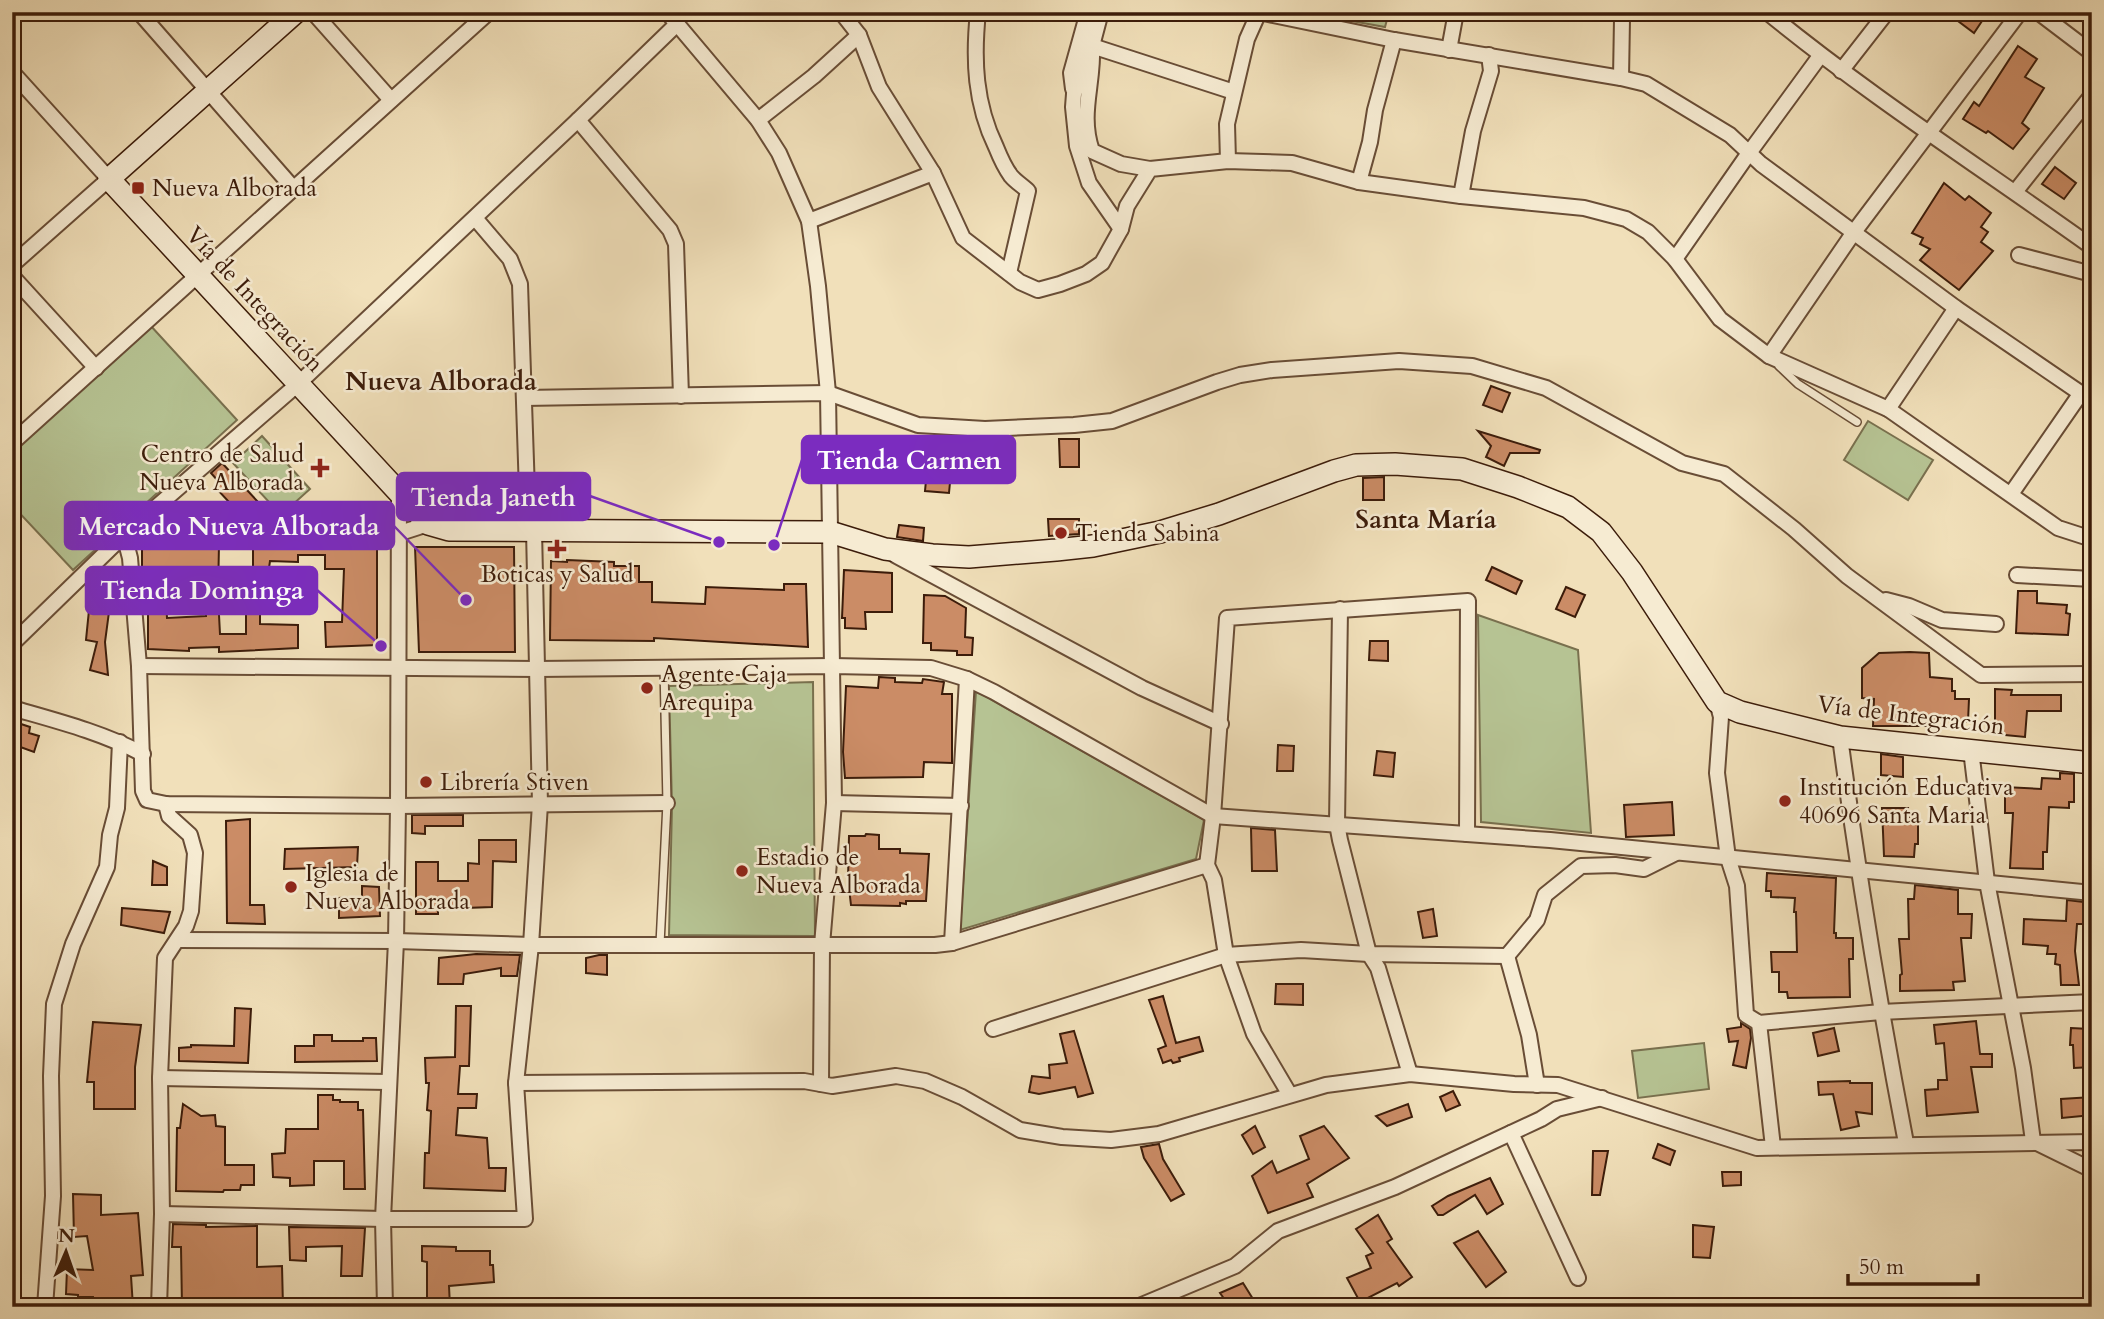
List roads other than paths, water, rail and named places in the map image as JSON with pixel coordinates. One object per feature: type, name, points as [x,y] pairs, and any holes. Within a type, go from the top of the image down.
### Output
[{"type":"main road","points":[[109,180],[296,12]]},
{"type":"main road","name":"Vía de Integración","points":[[109,180],[428,524]]},
{"type":"main road","points":[[428,524],[449,530],[830,532],[885,549],[969,557],[1093,546],[1160,532],[1356,465],[1395,464],[1462,469],[1568,507],[1588,520],[1601,532],[1632,572],[1717,702]]},
{"type":"main road","name":"Vía de Integración","points":[[1717,702],[1740,712],[1840,737],[2092,763]]},
{"type":"street","points":[[139,12],[294,189]]},
{"type":"street","points":[[313,12],[391,100]]},
{"type":"street","points":[[12,443],[489,12]]},
{"type":"street","points":[[841,12],[859,35],[879,87],[916,150],[933,173],[964,238],[1020,282],[1038,290],[1086,274],[1102,263],[1121,229],[1127,206],[1150,169]]},
{"type":"street","points":[[978,12],[975,60],[983,115],[991,138],[1011,176],[1028,191],[1009,273]]},
{"type":"street","points":[[1088,12],[1071,73],[1077,146],[1088,183],[1121,229]]},
{"type":"street","points":[[1074,94],[1101,12]]},
{"type":"street","points":[[1228,161],[1227,124],[1247,39],[1259,12],[1394,40],[1646,84],[1730,135],[1749,153],[1956,308],[2087,397],[2011,494]]},
{"type":"street","points":[[1449,50],[1456,12]]},
{"type":"street","points":[[1768,12],[1820,56],[1927,134],[2092,247]]},
{"type":"street","points":[[1841,71],[1887,12]]},
{"type":"street","points":[[1769,356],[1854,232],[2020,12]]},
{"type":"street","points":[[2038,12],[2092,53]]},
{"type":"street","points":[[1621,78],[1623,14]]},
{"type":"street","points":[[12,644],[124,535],[298,384],[475,218],[578,120],[672,18],[758,120],[779,153],[809,221],[828,393],[833,666],[834,803],[822,945],[821,1084]]},
{"type":"street","points":[[758,120],[814,76],[859,35]]},
{"type":"street","points":[[1359,182],[1394,40]]},
{"type":"street","points":[[1092,46],[1234,92]]},
{"type":"street","points":[[1092,46],[1093,68],[1086,104],[1087,138],[1092,151],[1121,164],[1150,169],[1228,161],[1292,163],[1359,182],[1599,211],[1626,219],[1648,232],[1675,259],[1720,319],[1769,356],[1888,410],[2058,528],[2092,539]]},
{"type":"street","points":[[1461,196],[1473,131],[1491,71],[1489,55]]},
{"type":"street","points":[[1675,259],[1820,56]]},
{"type":"street","points":[[12,72],[109,180],[12,265]]},
{"type":"street","points":[[2015,192],[2092,95]]},
{"type":"street","points":[[578,120],[670,230],[676,244],[681,396]]},
{"type":"street","points":[[809,221],[933,173]]},
{"type":"street","points":[[162,1214],[525,1219],[516,1083],[531,945],[540,804],[534,530],[528,521],[520,284],[510,259],[475,218]]},
{"type":"street","points":[[2019,255],[2092,274]]},
{"type":"street","points":[[12,276],[96,368]]},
{"type":"street","points":[[1888,410],[1956,308]]},
{"type":"street","points":[[524,398],[828,393],[918,425],[985,429],[1112,421],[1217,382],[1272,370],[1399,361],[1472,366],[1546,388],[1682,463],[1724,474],[1794,529],[1847,576],[1981,675],[2092,674]]},
{"type":"street","points":[[385,1307],[383,1219],[396,941],[400,668],[397,534],[399,495]]},
{"type":"street","points":[[124,535],[397,534],[428,524]]},
{"type":"street","points":[[124,535],[130,558],[139,666],[143,791],[147,800],[166,804],[398,806],[667,803]]},
{"type":"street","points":[[885,549],[1142,688],[1221,724]]},
{"type":"street","points":[[2017,575],[2092,579]]},
{"type":"street","points":[[1877,598],[1909,606],[1942,620],[1996,624]]},
{"type":"street","points":[[1290,1095],[1254,1034],[1226,955],[1214,880],[1207,865],[1221,724],[1227,618],[1468,600],[1467,834]]},
{"type":"street","points":[[1340,609],[1338,824],[1369,954],[1378,968],[1410,1074]]},
{"type":"street","points":[[139,666],[931,668],[967,679],[994,692],[1213,816],[1550,840],[2092,893]]},
{"type":"street","points":[[952,943],[967,679]]},
{"type":"street","points":[[1717,702],[1721,717],[1717,773],[1728,858],[1737,886],[1746,1015],[1759,1023],[1881,1012],[2092,1002]]},
{"type":"street","points":[[12,708],[76,726],[120,742],[143,754]]},
{"type":"street","points":[[1840,737],[1881,1012],[1906,1143]]},
{"type":"street","points":[[45,1307],[53,1196],[51,1076],[54,1003],[73,944],[107,867],[110,835],[117,808],[120,742]]},
{"type":"street","points":[[1971,750],[1987,882],[2023,1068],[2033,1141]]},
{"type":"street","points":[[834,803],[961,806]]},
{"type":"street","points":[[159,1307],[162,1214],[160,1079],[165,958],[178,940],[191,911],[195,853],[190,835],[169,816],[166,804]]},
{"type":"street","points":[[1507,956],[1537,920],[1545,895],[1581,866],[1615,865],[1644,869],[1676,853]]},
{"type":"street","points":[[178,940],[531,945],[952,943],[1207,865]]},
{"type":"street","points":[[993,1028],[1226,955],[1301,950],[1507,956]]},
{"type":"street","points":[[1507,956],[1529,1035],[1537,1085]]},
{"type":"street","points":[[1759,1023],[1773,1147]]},
{"type":"street","points":[[516,1083],[804,1081],[832,1086],[897,1076],[925,1081],[962,1097],[1020,1130],[1062,1137],[1111,1140],[1158,1134],[1326,1085],[1410,1074],[1558,1085],[1757,1148],[1906,1143],[2092,1142]]},
{"type":"street","points":[[160,1079],[388,1082]]},
{"type":"street","points":[[1137,1307],[1235,1266],[1278,1231],[1395,1187],[1557,1109],[1604,1098]]},
{"type":"street","points":[[1511,1133],[1578,1278]]},
{"type":"street","points":[[2033,1141],[2092,1170]]},
{"type":"lane","points":[[1769,356],[1798,384],[1857,422]]},
{"type":"lane","points":[[660,944],[667,803],[664,668]]},
{"type":"place","name":"Nueva Alborada","points":[[138,188]]},
{"type":"place","name":"Centro de Salud Nueva Alborada","points":[[320,468]]},
{"type":"place","name":"Tienda Sabina","points":[[1061,533]]},
{"type":"place","name":"Tienda Janeth","points":[[719,542]]},
{"type":"place","name":"Tienda Carmen","points":[[774,545]]},
{"type":"place","name":"Boticas y Salud","points":[[557,549]]},
{"type":"place","name":"Mercado Nueva Alborada","points":[[466,600]]},
{"type":"place","name":"Tienda Dominga","points":[[381,646]]},
{"type":"place","name":"Agente Caja Arequipa","points":[[647,688]]},
{"type":"place","name":"Librería Stiven","points":[[426,782]]},
{"type":"place","name":"Institución Educativa 40696 Santa Maria","points":[[1785,801]]},
{"type":"place","name":"Estadio de Nueva Alborada","points":[[742,871]]},
{"type":"place","name":"Iglesia de Nueva Alborada","points":[[291,887]]},
{"type":"district","name":"Nueva Alborada","points":[[441,381]]},
{"type":"district","name":"Santa María","points":[[1426,519]]}]
